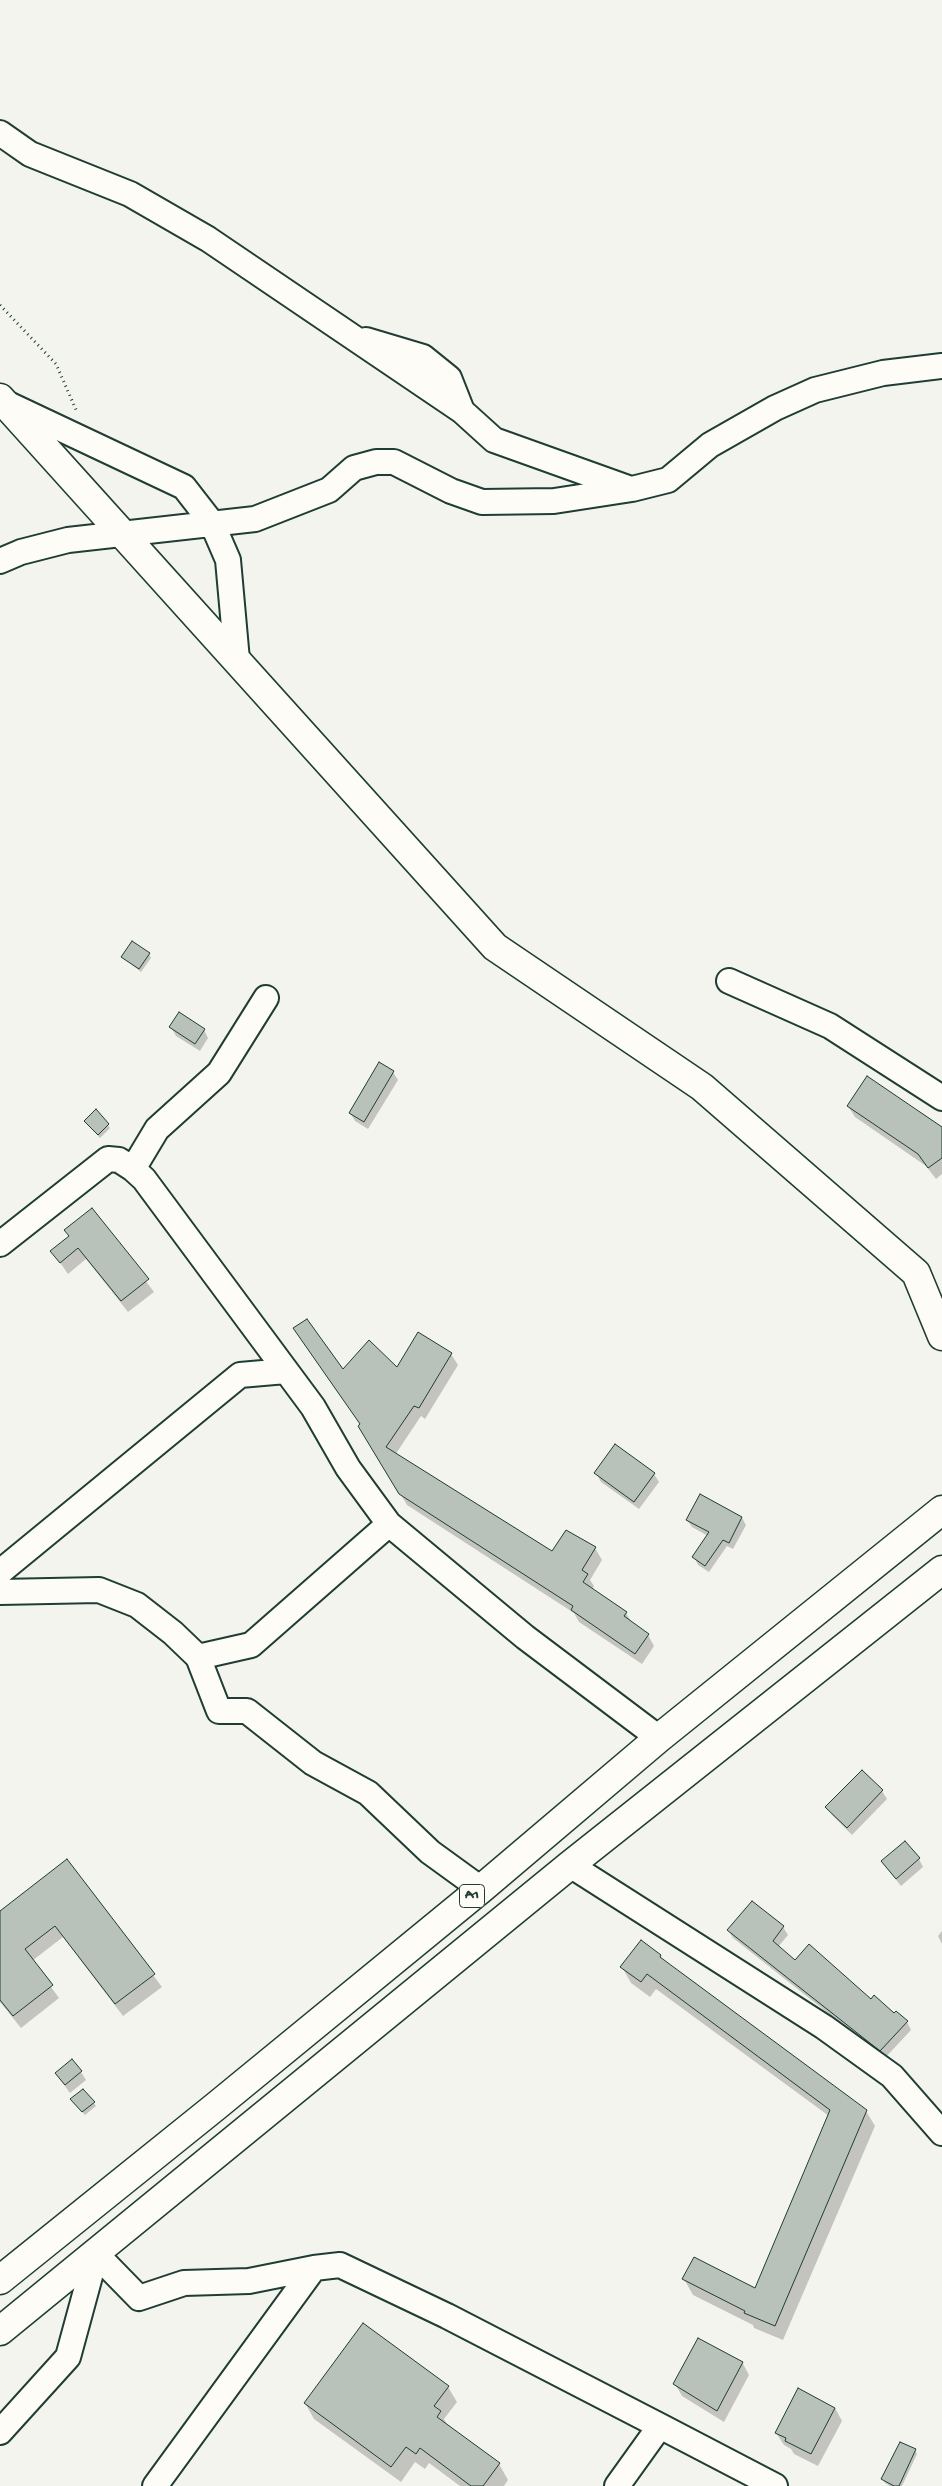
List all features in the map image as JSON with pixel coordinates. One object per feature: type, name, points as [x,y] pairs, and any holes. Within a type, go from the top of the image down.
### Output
[{"type":"main road","points":[[2,400],[495,947],[702,1087],[916,1273],[942,1336]]},
{"type":"main road","name":"A1","points":[[0,2280],[207,2114],[481,1889],[659,1738],[942,1510]]},
{"type":"main road","name":"A1","points":[[0,2331],[96,2254],[241,2132],[570,1865],[942,1570]]},
{"type":"street","points":[[0,133],[30,154],[88,175],[145,203],[208,239],[350,335],[423,357],[449,378],[462,411],[494,440],[632,489]]},
{"type":"street","points":[[0,561],[21,552],[68,540],[255,519],[288,508],[329,490],[354,468],[376,462],[394,462],[451,491],[482,502],[554,501],[632,489],[668,480],[710,445],[775,408],[815,390],[883,373],[942,366]]},
{"type":"street","points":[[2,400],[184,487],[212,523],[228,560],[237,660]]},
{"type":"street","points":[[729,981],[830,1026],[942,1098]]},
{"type":"street","points":[[133,1169],[157,1130],[219,1073],[266,998]]},
{"type":"street","points":[[0,1244],[108,1159],[119,1160],[133,1169],[144,1179],[312,1407],[348,1468],[388,1524],[525,1637],[659,1738]]},
{"type":"street","points":[[0,1572],[240,1375],[286,1371]]},
{"type":"street","points":[[198,1657],[251,1645],[388,1524]]},
{"type":"street","points":[[0,1592],[99,1590],[137,1605],[173,1633],[198,1657],[219,1711],[247,1711],[313,1763],[368,1793],[430,1852],[481,1889]]},
{"type":"street","points":[[570,1865],[824,2026],[892,2076],[942,2133]]},
{"type":"street","points":[[96,2254],[139,2298],[184,2283],[249,2281],[314,2268],[340,2265],[447,2316],[775,2486]]},
{"type":"street","points":[[0,2432],[68,2357],[96,2254]]},
{"type":"street","points":[[155,2486],[314,2268]]},
{"type":"street","points":[[617,2486],[660,2426]]},
{"type":"path","points":[[0,305],[56,364],[90,442]]},
{"type":"building","points":[[132,941],[150,953],[139,969],[121,957]]},
{"type":"building","points":[[179,1012],[205,1029],[195,1044],[169,1027]]},
{"type":"building","points":[[379,1062],[394,1071],[364,1122],[349,1113]]},
{"type":"building","points":[[867,1076],[942,1127],[942,1158],[928,1168],[918,1154],[847,1106]]},
{"type":"building","points":[[96,1109],[109,1124],[98,1135],[84,1121]]},
{"type":"building","points":[[92,1208],[149,1279],[121,1301],[78,1248],[60,1263],[50,1251],[69,1236],[64,1230]]},
{"type":"building","points":[[307,1319],[343,1369],[369,1340],[397,1367],[418,1332],[452,1353],[419,1408],[414,1406],[386,1447],[552,1551],[566,1530],[596,1547],[582,1570],[588,1574],[583,1582],[627,1612],[624,1616],[649,1634],[635,1654],[571,1610],[573,1606],[399,1494],[358,1426],[360,1424],[293,1328]]},
{"type":"building","points":[[615,1444],[655,1473],[634,1502],[594,1473]]},
{"type":"building","points":[[700,1494],[742,1517],[729,1543],[723,1540],[705,1566],[692,1557],[709,1532],[686,1520]]},
{"type":"building","points":[[862,1770],[883,1790],[847,1828],[825,1807]]},
{"type":"building","points":[[905,1841],[920,1858],[896,1879],[881,1861]]},
{"type":"building","points":[[67,1859],[155,1974],[115,2004],[55,1926],[25,1949],[53,1985],[13,2016],[0,2000],[0,1911]]},
{"type":"building","points":[[752,1901],[784,1926],[773,1941],[795,1960],[809,1944],[871,1999],[874,1995],[894,2013],[896,2011],[908,2021],[880,2051],[727,1930]]},
{"type":"building","points":[[641,1940],[661,1955],[660,1957],[867,2110],[775,2326],[744,2313],[745,2311],[682,2279],[694,2257],[755,2288],[830,2110],[647,1974],[641,1982],[620,1967]]},
{"type":"building","points":[[72,2059],[82,2071],[65,2085],[55,2073]]},
{"type":"building","points":[[83,2089],[95,2102],[82,2112],[70,2099]]},
{"type":"building","points":[[363,2323],[449,2386],[434,2406],[441,2411],[437,2417],[500,2463],[483,2486],[471,2486],[420,2448],[416,2454],[406,2447],[391,2467],[304,2403]]},
{"type":"building","points":[[698,2338],[743,2362],[717,2411],[673,2384]]},
{"type":"building","points":[[798,2388],[835,2408],[811,2454],[785,2441],[786,2438],[775,2433]]},
{"type":"building","points":[[900,2442],[916,2449],[899,2486],[894,2486],[881,2479]]}]
